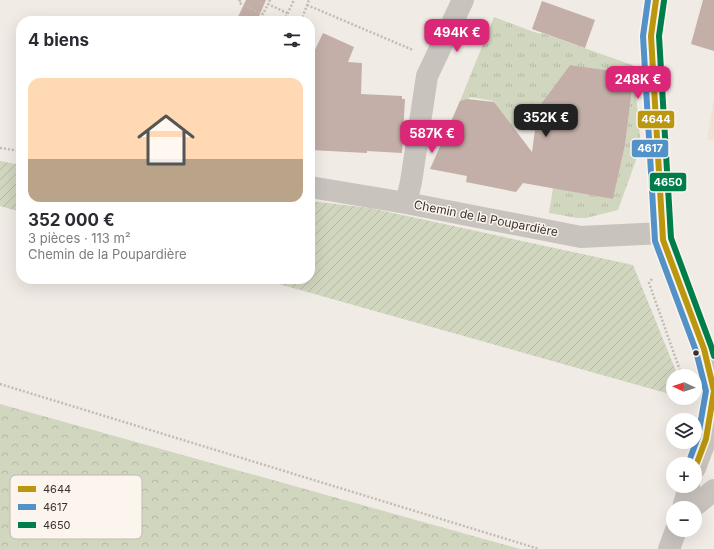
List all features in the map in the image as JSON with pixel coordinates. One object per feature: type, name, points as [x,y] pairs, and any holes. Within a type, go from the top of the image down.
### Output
[{"type":"street","points":[[406,203],[411,182],[427,76],[463,0]]},
{"type":"street","points":[[656,0],[651,36],[663,240],[704,349],[714,390],[703,464]]},
{"type":"street","name":"Chemin de la Poupardière","points":[[315,188],[406,203],[581,237],[662,233]]},
{"type":"street","points":[[701,501],[714,490]]},
{"type":"street","points":[[669,549],[673,537]]},
{"type":"path","points":[[240,0],[239,3],[263,14],[270,0]]},
{"type":"path","points":[[286,16],[294,0]]},
{"type":"path","points":[[302,16],[309,0]]},
{"type":"path","points":[[268,4],[288,13]]},
{"type":"path","points":[[307,5],[435,59]]},
{"type":"path","points":[[0,148],[16,150]]},
{"type":"path","points":[[653,278],[649,283],[680,369]]},
{"type":"path","points":[[0,384],[539,549]]},
{"type":"green space","points":[[494,17],[635,66],[634,74],[570,65],[538,108],[534,131],[505,126],[504,116],[493,101],[471,97],[458,106]]},
{"type":"green space","points":[[634,74],[641,146],[618,210],[586,218],[577,218],[549,213],[553,188],[613,199],[625,145]]},
{"type":"green space","points":[[0,161],[16,164],[16,211],[0,206]]},
{"type":"green space","points":[[315,202],[370,208],[633,265],[675,369],[666,369],[666,393],[279,284],[315,284]]},
{"type":"green space","points":[[0,404],[520,549],[0,549]]},
{"type":"shaded area","points":[[714,97],[714,140],[707,139]]},
{"type":"building","points":[[246,0],[266,0],[259,16],[238,16]]},
{"type":"building","points":[[703,0],[714,0],[714,51],[691,44]]},
{"type":"building","points":[[542,1],[595,20],[585,48],[532,29]]},
{"type":"building","points":[[323,33],[354,47],[348,62],[362,63],[361,94],[402,96],[402,99],[405,99],[402,153],[315,150],[315,50]]},
{"type":"building","points":[[570,65],[634,74],[625,145],[613,199],[523,183],[516,192],[466,182],[467,176],[430,169],[460,101],[467,99],[494,102],[532,152],[538,108]]},
{"type":"transit line","name":"4617","points":[[648,0],[643,36],[655,241],[696,351],[706,391],[698,437],[691,457]]},
{"type":"transit line","name":"4644","points":[[656,0],[651,36],[663,240],[704,349],[714,391],[706,439],[699,457]]},
{"type":"transit line","name":"4650","points":[[664,1],[659,36],[671,238],[714,356]]}]
